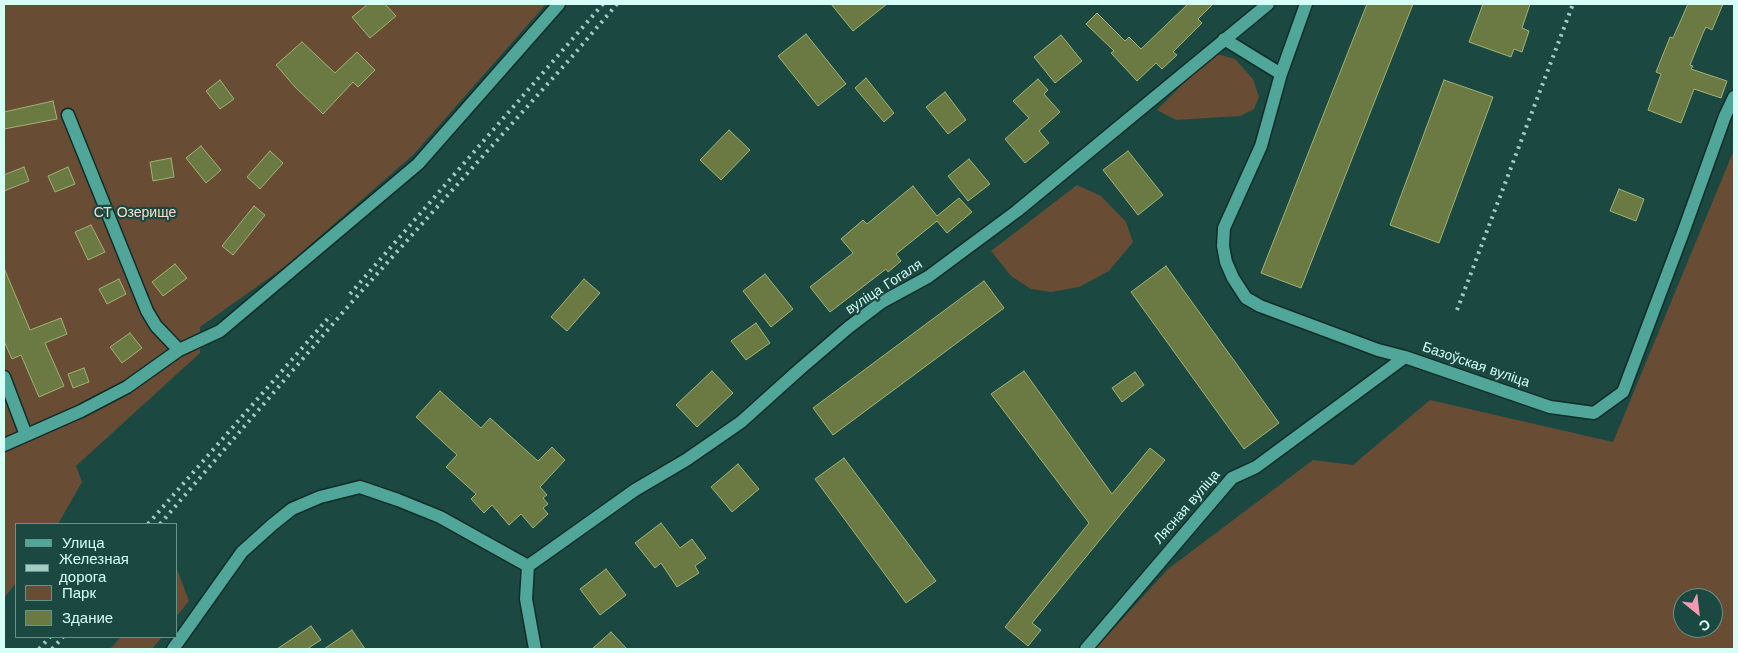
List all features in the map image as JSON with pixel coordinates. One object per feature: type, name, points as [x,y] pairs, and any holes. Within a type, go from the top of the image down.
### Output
[{"type":"street","points":[[4,445],[81,411],[127,387],[179,350],[220,331],[418,164],[559,4]]},
{"type":"street","name":"вуліца Гогаля","points":[[528,566],[635,490],[686,460],[741,422],[800,368],[849,327],[882,302],[928,277],[1017,211],[1268,4]]},
{"type":"street","points":[[1224,39],[1282,74],[1306,4]]},
{"type":"street","name":"Базоўская вуліца","points":[[1282,74],[1261,146],[1224,228],[1223,246],[1226,262],[1232,278],[1246,298],[1260,306],[1378,350],[1405,357],[1550,408],[1594,413],[1622,392],[1725,116],[1734,97]]},
{"type":"street","points":[[68,116],[147,311],[156,326],[179,350]]},
{"type":"street","name":"Лясная вуліца","points":[[1086,649],[1232,478],[1256,467],[1405,357]]},
{"type":"street","points":[[4,377],[26,435]]},
{"type":"street","points":[[173,649],[242,552],[272,524],[292,509],[320,497],[360,487],[440,516],[528,566],[526,598],[535,649]]},
{"type":"green space","name":"СТ Озерище","points":[[4,4],[546,4],[413,155],[286,266],[200,327],[200,353],[76,466],[82,482],[59,523],[15,523],[15,584],[4,598]]},
{"type":"green space","points":[[1217,54],[1235,59],[1253,79],[1259,97],[1254,109],[1240,116],[1176,120],[1157,110],[1202,65]]},
{"type":"green space","points":[[1734,150],[1734,649],[1095,649],[1168,569],[1313,460],[1353,465],[1430,400],[1613,442]]},
{"type":"green space","points":[[1077,185],[1101,196],[1126,222],[1133,242],[1109,271],[1079,287],[1051,292],[1031,289],[1011,276],[991,251]]},
{"type":"green space","points":[[178,572],[189,601],[178,615]]},
{"type":"green space","points":[[120,638],[161,638],[152,649],[110,649]]},
{"type":"building","points":[[368,4],[385,4],[396,16],[370,38],[352,17]]},
{"type":"building","points":[[831,4],[887,4],[853,31]]},
{"type":"building","points":[[1188,4],[1213,4],[1198,19],[1202,23],[1173,52],[1177,55],[1162,69],[1156,63],[1137,81],[1111,53],[1114,51],[1086,24],[1097,13],[1125,41],[1129,37],[1141,49]]},
{"type":"building","points":[[1367,4],[1413,4],[1301,288],[1261,273]]},
{"type":"building","points":[[1483,4],[1530,4],[1522,28],[1529,31],[1522,52],[1514,49],[1511,57],[1469,42]]},
{"type":"building","points":[[1688,4],[1723,4],[1712,30],[1706,27],[1690,65],[1693,66],[1691,69],[1727,81],[1721,98],[1694,89],[1681,123],[1648,110],[1661,74],[1656,72],[1670,37],[1673,38]]},
{"type":"building","points":[[806,34],[846,84],[818,106],[778,56]]},
{"type":"building","points":[[1061,35],[1082,61],[1055,83],[1034,57]]},
{"type":"building","points":[[302,42],[335,73],[357,52],[375,70],[358,87],[353,82],[323,114],[295,87],[276,65]]},
{"type":"building","points":[[866,78],[894,113],[884,122],[855,88]]},
{"type":"building","points":[[1038,79],[1048,90],[1044,94],[1060,112],[1039,131],[1049,143],[1025,163],[1005,139],[1029,118],[1013,101]]},
{"type":"building","points":[[220,80],[234,99],[220,109],[206,91]]},
{"type":"building","points":[[1444,80],[1493,97],[1439,243],[1390,225]]},
{"type":"building","points":[[945,92],[966,120],[948,134],[926,107]]},
{"type":"building","points":[[53,101],[57,119],[4,129],[4,112]]},
{"type":"building","points":[[729,130],[750,150],[721,180],[700,160]]},
{"type":"building","points":[[201,146],[221,170],[206,183],[186,158]]},
{"type":"building","points":[[270,151],[283,163],[260,189],[247,177]]},
{"type":"building","points":[[1128,151],[1163,195],[1138,215],[1103,170]]},
{"type":"building","points":[[171,158],[174,177],[153,181],[150,162]]},
{"type":"building","points":[[969,159],[990,184],[968,201],[948,176]]},
{"type":"building","points":[[24,167],[29,181],[4,191],[4,175]]},
{"type":"building","points":[[68,167],[75,184],[55,192],[48,176]]},
{"type":"building","points":[[913,186],[937,216],[959,198],[972,212],[947,233],[937,221],[896,254],[901,261],[888,272],[886,269],[830,312],[810,287],[853,253],[841,239],[863,220],[867,224]]},
{"type":"building","points":[[1619,189],[1644,199],[1636,221],[1610,211]]},
{"type":"building","points":[[254,206],[265,215],[233,255],[222,246]]},
{"type":"building","points":[[91,225],[105,252],[88,260],[75,232]]},
{"type":"building","points":[[175,264],[187,278],[163,296],[152,282]]},
{"type":"building","points":[[1166,266],[1279,423],[1244,449],[1131,292]]},
{"type":"building","points":[[4,268],[30,330],[61,318],[67,334],[45,343],[64,386],[39,397],[21,355],[12,359],[4,341]]},
{"type":"building","points":[[765,274],[793,309],[771,327],[743,291]]},
{"type":"building","points":[[119,279],[126,294],[107,304],[99,289]]},
{"type":"building","points":[[584,279],[600,293],[567,331],[551,317]]},
{"type":"building","points":[[984,281],[1004,308],[833,435],[813,408]]},
{"type":"building","points":[[756,323],[770,343],[746,360],[731,341]]},
{"type":"building","points":[[130,333],[142,348],[122,363],[110,347]]},
{"type":"building","points":[[84,368],[89,382],[73,388],[68,374]]},
{"type":"building","points":[[712,371],[733,393],[697,427],[676,405]]},
{"type":"building","points":[[1024,371],[1112,494],[1150,448],[1165,460],[1032,623],[1041,630],[1028,646],[1005,627],[1089,523],[991,394]]},
{"type":"building","points":[[1135,372],[1144,385],[1122,402],[1112,388]]},
{"type":"building","points":[[440,391],[481,428],[490,418],[538,461],[552,447],[565,460],[540,487],[547,495],[543,498],[548,504],[543,508],[548,514],[533,528],[521,514],[509,525],[492,505],[484,513],[471,499],[476,494],[446,467],[457,455],[416,417]]},
{"type":"building","points":[[844,458],[936,581],[906,603],[815,479]]},
{"type":"building","points":[[738,464],[759,489],[732,512],[711,487]]},
{"type":"building","points":[[661,523],[680,548],[692,539],[706,558],[695,566],[699,573],[677,587],[661,563],[655,568],[635,543]]},
{"type":"building","points":[[606,569],[626,595],[600,615],[580,589]]},
{"type":"building","points":[[311,626],[321,640],[307,649],[277,649]]},
{"type":"building","points":[[352,630],[365,649],[324,649]]},
{"type":"building","points":[[611,632],[627,649],[592,649]]},
{"type":"railway","points":[[350,294],[603,4]]},
{"type":"railway","points":[[161,523],[351,303],[617,4]]},
{"type":"railway","points":[[1457,310],[1573,4]]},
{"type":"railway","points":[[149,523],[331,315]]},
{"type":"railway","points":[[39,649],[49,638]]},
{"type":"railway","points":[[52,649],[62,638]]}]
